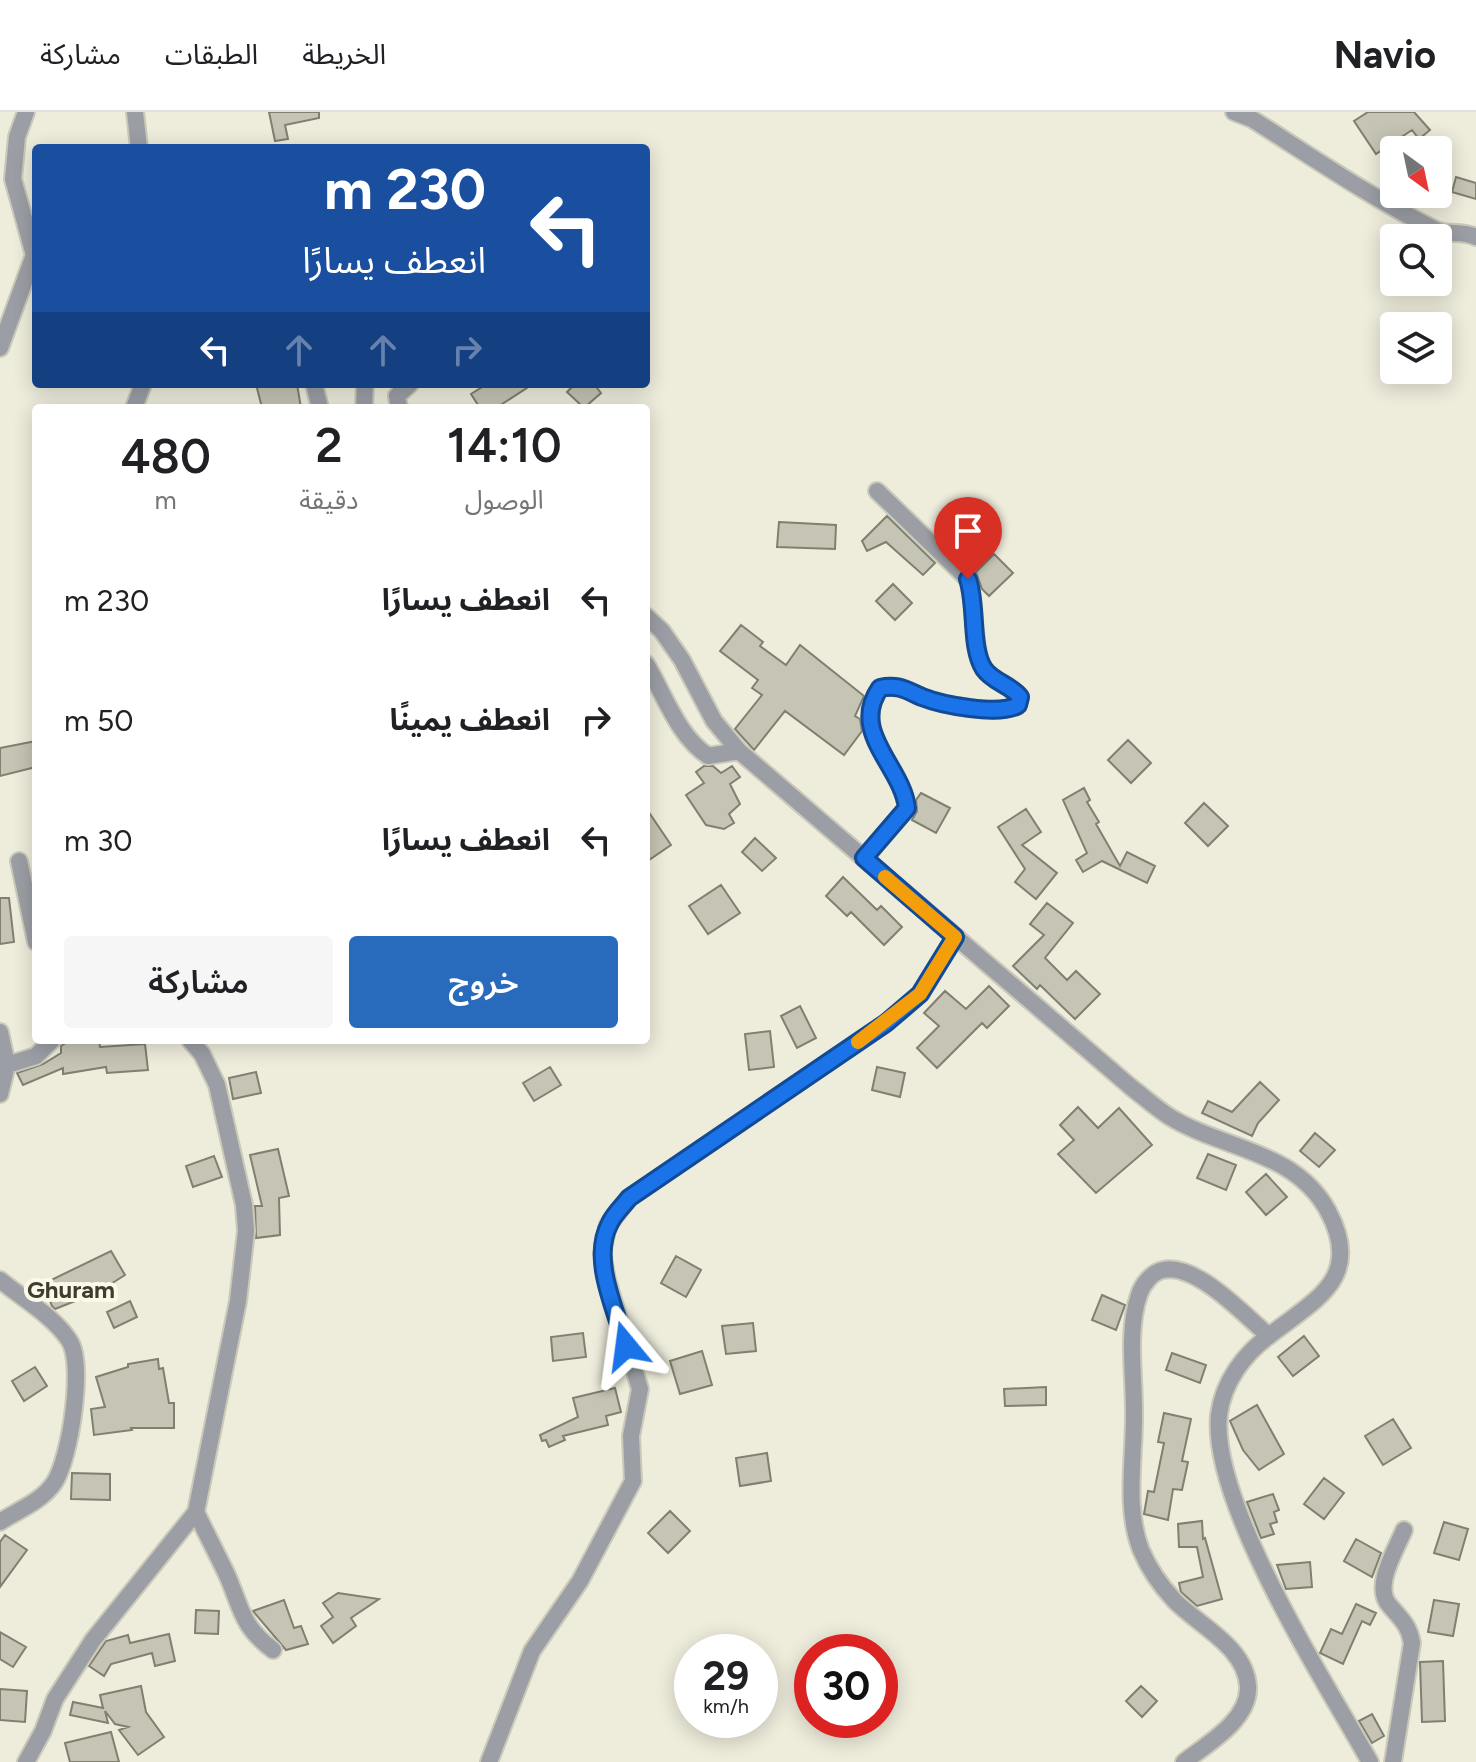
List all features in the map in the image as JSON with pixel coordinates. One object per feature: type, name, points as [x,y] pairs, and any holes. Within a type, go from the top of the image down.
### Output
[{"type":"street","points":[[26,112],[17,137],[13,179],[32,248]]},
{"type":"street","points":[[135,112],[139,144]]},
{"type":"street","points":[[1234,112],[1252,119],[1360,189],[1440,232],[1466,232],[1476,237]]},
{"type":"street","points":[[0,348],[32,260]]},
{"type":"street","points":[[864,858],[907,808],[902,787],[883,758],[869,715],[872,699],[880,688],[895,685],[924,698],[987,709],[1013,708],[1018,705],[1020,697],[982,666],[978,655],[973,594],[968,579],[877,491]]},
{"type":"street","points":[[650,620],[682,660],[714,721],[739,751],[1170,1117],[1285,1165],[1302,1179],[1327,1209],[1340,1241],[1339,1267],[1329,1290],[1269,1336],[1236,1368],[1224,1393],[1219,1416],[1228,1477],[1261,1566],[1370,1762]]},
{"type":"street","points":[[650,671],[676,718],[699,749],[708,756],[739,751]]},
{"type":"street","points":[[19,861],[32,923]]},
{"type":"street","points":[[489,1762],[532,1651],[580,1581],[633,1481],[631,1436],[640,1389],[607,1280],[602,1253],[608,1225],[629,1198],[886,1023],[920,994],[955,937]]},
{"type":"street","points":[[0,1032],[7,1065],[0,1094]]},
{"type":"street","points":[[7,1065],[36,1056],[48,1044]]},
{"type":"street","points":[[26,1762],[43,1731],[55,1699],[93,1640],[196,1512],[238,1301],[246,1231],[244,1205],[217,1085],[202,1054],[193,1044]]},
{"type":"street","points":[[1184,1762],[1234,1720],[1242,1708],[1248,1686],[1243,1666],[1235,1654],[1175,1601],[1155,1577],[1140,1547],[1134,1519],[1133,1475],[1133,1358],[1139,1294],[1147,1281],[1161,1270],[1195,1275],[1269,1336]]},
{"type":"street","points":[[0,1280],[60,1329],[71,1343],[76,1360],[75,1390],[61,1469],[54,1484],[39,1499],[0,1522]]},
{"type":"street","points":[[196,1512],[228,1578],[244,1622],[254,1635],[273,1650]]},
{"type":"street","points":[[1393,1762],[1412,1643],[1407,1623],[1387,1604],[1383,1586],[1404,1530]]},
{"type":"building","points":[[269,112],[319,112],[319,118],[285,125],[288,139],[275,141]]},
{"type":"building","points":[[1368,112],[1414,112],[1430,130],[1423,136],[1417,136],[1412,130],[1403,136],[1380,136],[1380,151],[1376,154],[1354,121]]},
{"type":"building","points":[[1456,177],[1476,183],[1476,199],[1452,192]]},
{"type":"building","points":[[257,388],[298,388],[300,404],[261,404]]},
{"type":"building","points":[[481,388],[527,388],[502,404],[477,404],[471,394]]},
{"type":"building","points":[[571,388],[597,388],[601,393],[589,404],[580,404],[567,392]]},
{"type":"building","points":[[887,516],[935,563],[923,575],[886,542],[867,551],[862,541]]},
{"type":"building","points":[[779,522],[836,525],[835,549],[777,547]]},
{"type":"building","points":[[994,554],[1013,573],[989,596],[982,589],[976,572]]},
{"type":"building","points":[[893,584],[912,603],[895,620],[876,601]]},
{"type":"building","points":[[741,625],[763,642],[760,646],[786,665],[800,645],[864,696],[855,716],[860,719],[862,731],[844,755],[785,711],[754,750],[735,729],[762,695],[752,688],[758,680],[720,651]]},
{"type":"building","points":[[1128,740],[1151,763],[1131,783],[1108,760]]},
{"type":"building","points":[[32,742],[32,768],[0,776],[0,748]]},
{"type":"building","points":[[704,766],[713,766],[721,773],[732,766],[740,777],[730,784],[740,804],[729,814],[734,823],[724,829],[706,825],[686,795],[704,783],[696,772]]},
{"type":"building","points":[[1084,788],[1090,800],[1087,802],[1099,822],[1096,824],[1120,866],[1127,852],[1155,866],[1147,883],[1102,861],[1083,872],[1076,860],[1087,853],[1063,800]]},
{"type":"building","points":[[921,793],[950,808],[936,833],[912,820],[917,811],[916,800]]},
{"type":"building","points":[[1204,803],[1228,826],[1208,846],[1185,823]]},
{"type":"building","points":[[1026,809],[1041,832],[1022,845],[1057,873],[1036,899],[1015,882],[1025,869],[998,827]]},
{"type":"building","points":[[650,814],[671,845],[650,859]]},
{"type":"building","points":[[755,838],[776,858],[762,871],[742,852]]},
{"type":"building","points":[[843,877],[877,910],[881,906],[902,927],[884,945],[851,912],[847,916],[826,896]]},
{"type":"building","points":[[721,885],[740,913],[708,934],[689,906]]},
{"type":"building","points":[[0,898],[9,898],[14,942],[0,944]]},
{"type":"building","points":[[1047,903],[1073,923],[1045,958],[1067,980],[1076,971],[1100,994],[1075,1019],[1040,985],[1037,989],[1013,966],[1044,935],[1030,924]]},
{"type":"building","points":[[989,986],[1009,1006],[987,1028],[982,1023],[937,1068],[917,1048],[939,1026],[924,1013],[945,991],[966,1009]]},
{"type":"building","points":[[800,1006],[816,1038],[797,1048],[781,1016]]},
{"type":"building","points":[[770,1031],[774,1067],[749,1070],[745,1034]]},
{"type":"building","points":[[145,1044],[148,1070],[107,1073],[106,1067],[63,1074],[63,1068],[23,1085],[17,1073],[43,1064],[61,1053],[61,1046]]},
{"type":"building","points":[[550,1067],[561,1085],[534,1101],[523,1083]]},
{"type":"building","points":[[877,1067],[905,1073],[900,1097],[872,1090]]},
{"type":"building","points":[[256,1072],[261,1093],[233,1099],[229,1078]]},
{"type":"building","points":[[1260,1082],[1279,1100],[1258,1123],[1252,1136],[1202,1113],[1208,1101],[1232,1112]]},
{"type":"building","points":[[1078,1107],[1098,1128],[1119,1108],[1152,1145],[1096,1193],[1058,1154],[1074,1140],[1060,1125]]},
{"type":"building","points":[[1315,1133],[1335,1150],[1319,1167],[1300,1151]]},
{"type":"building","points":[[278,1149],[289,1196],[279,1198],[280,1235],[256,1238],[255,1206],[262,1206],[250,1155]]},
{"type":"building","points":[[1208,1154],[1236,1165],[1226,1190],[1197,1178]]},
{"type":"building","points":[[214,1156],[222,1177],[193,1187],[186,1166]]},
{"type":"building","points":[[1266,1174],[1287,1197],[1266,1215],[1246,1192]]},
{"type":"building","points":[[111,1251],[125,1275],[98,1292],[55,1309],[52,1306],[43,1284]]},
{"type":"building","points":[[676,1256],[701,1270],[686,1297],[661,1283]]},
{"type":"building","points":[[1102,1295],[1125,1305],[1116,1330],[1092,1320]]},
{"type":"building","points":[[130,1301],[137,1317],[114,1328],[107,1312]]},
{"type":"building","points":[[753,1323],[756,1351],[726,1354],[722,1326]]},
{"type":"building","points":[[583,1333],[586,1357],[553,1361],[551,1337]]},
{"type":"building","points":[[1304,1336],[1319,1356],[1293,1376],[1278,1357]]},
{"type":"building","points":[[702,1351],[712,1385],[680,1394],[670,1361]]},
{"type":"building","points":[[1172,1353],[1206,1365],[1200,1383],[1166,1370]]},
{"type":"building","points":[[158,1359],[159,1369],[163,1368],[169,1403],[174,1403],[174,1428],[131,1428],[94,1435],[91,1409],[105,1407],[96,1377],[128,1367],[128,1364]]},
{"type":"building","points":[[35,1367],[47,1386],[24,1401],[12,1381]]},
{"type":"building","points":[[1046,1387],[1046,1405],[1005,1406],[1004,1389]]},
{"type":"building","points":[[615,1388],[621,1412],[606,1416],[608,1425],[563,1436],[565,1440],[549,1447],[546,1440],[542,1441],[540,1435],[578,1417],[573,1398]]},
{"type":"building","points":[[1257,1405],[1284,1454],[1259,1470],[1243,1450],[1230,1421]]},
{"type":"building","points":[[1164,1413],[1191,1419],[1182,1461],[1188,1462],[1182,1490],[1173,1489],[1168,1520],[1144,1514],[1148,1491],[1154,1492],[1164,1443],[1158,1442]]},
{"type":"building","points":[[1393,1419],[1411,1448],[1383,1465],[1365,1436]]},
{"type":"building","points":[[767,1453],[771,1481],[740,1486],[736,1458]]},
{"type":"building","points":[[72,1473],[110,1474],[110,1500],[71,1499]]},
{"type":"building","points":[[1324,1478],[1344,1493],[1324,1519],[1304,1504]]},
{"type":"building","points":[[1273,1494],[1279,1510],[1274,1512],[1277,1522],[1270,1524],[1274,1534],[1261,1538],[1247,1502]]},
{"type":"building","points":[[670,1511],[690,1531],[668,1553],[648,1533]]},
{"type":"building","points":[[1202,1521],[1203,1539],[1222,1599],[1197,1606],[1181,1592],[1179,1583],[1203,1577],[1197,1547],[1179,1547],[1178,1524]]},
{"type":"building","points":[[1444,1522],[1468,1529],[1459,1560],[1434,1553]]},
{"type":"building","points":[[5,1535],[27,1550],[0,1587],[0,1542]]},
{"type":"building","points":[[1356,1539],[1381,1553],[1372,1577],[1344,1561]]},
{"type":"building","points":[[1310,1562],[1312,1587],[1286,1589],[1277,1565]]},
{"type":"building","points":[[338,1593],[379,1599],[351,1618],[356,1626],[333,1643],[321,1626],[333,1617],[323,1603]]},
{"type":"building","points":[[284,1600],[294,1628],[301,1626],[308,1644],[286,1650],[253,1611]]},
{"type":"building","points":[[1434,1600],[1459,1604],[1453,1636],[1428,1632]]},
{"type":"building","points":[[1356,1604],[1376,1613],[1370,1625],[1362,1621],[1343,1664],[1320,1653],[1331,1629],[1342,1634]]},
{"type":"building","points":[[196,1610],[219,1611],[218,1634],[195,1633]]},
{"type":"building","points":[[0,1632],[26,1647],[13,1667],[0,1659]]},
{"type":"building","points":[[169,1634],[175,1661],[155,1666],[152,1653],[111,1664],[104,1676],[89,1666],[106,1641],[128,1635],[130,1643]]},
{"type":"building","points":[[1443,1661],[1445,1721],[1422,1722],[1420,1662]]},
{"type":"building","points":[[141,1686],[146,1712],[164,1737],[138,1755],[119,1730],[128,1727],[115,1724],[105,1711],[108,1723],[70,1715],[73,1702],[103,1708],[100,1695]]},
{"type":"building","points":[[1141,1686],[1157,1701],[1142,1717],[1126,1701]]},
{"type":"building","points":[[0,1689],[27,1691],[25,1722],[0,1720]]},
{"type":"building","points":[[1372,1714],[1384,1736],[1372,1743],[1359,1721]]},
{"type":"building","points":[[111,1732],[119,1762],[70,1762],[65,1743]]},
{"type":"slow traffic","points":[[858,1042],[920,994],[955,937],[885,877]]},
{"type":"district","name":"Ghuram","points":[[71,1290]]},
{"type":"route","points":[[626,1346],[602,1253],[608,1225],[629,1198],[886,1023],[920,994],[955,937],[864,858],[907,808],[902,787],[883,758],[869,715],[872,699],[880,688],[895,685],[944,703],[1005,710],[1018,705],[1020,697],[1017,692],[988,674],[982,666],[978,655],[973,594],[968,579]]}]
